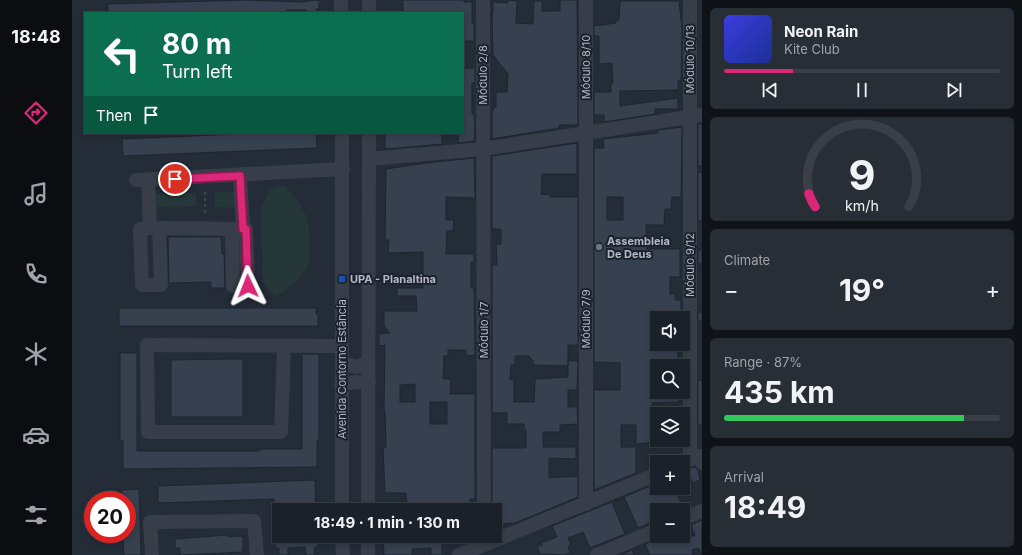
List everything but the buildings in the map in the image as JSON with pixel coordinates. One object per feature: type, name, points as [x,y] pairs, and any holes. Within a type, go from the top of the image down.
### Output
[{"type":"street","points":[[341,0],[341,12]]},
{"type":"street","points":[[369,0],[369,12]]},
{"type":"street","name":"Módulo 2/8","points":[[483,0],[483,149]]},
{"type":"street","name":"Módulo 8/10","points":[[585,134],[586,0]]},
{"type":"street","name":"Módulo 10/13","points":[[690,0],[696,116]]},
{"type":"street","points":[[369,159],[483,149],[696,116]]},
{"type":"street","name":"Módulo 9/12","points":[[695,459],[696,116]]},
{"type":"street","name":"Avenida Contorno Estância","points":[[342,134],[342,503]]},
{"type":"street","points":[[368,503],[369,134]]},
{"type":"street","name":"Módulo 7/9","points":[[585,134],[586,504]]},
{"type":"street","name":"Módulo 1/7","points":[[483,149],[484,503]]},
{"type":"street","points":[[240,176],[238,229],[155,228],[142,180],[240,176],[343,169]]},
{"type":"street","points":[[284,346],[281,432],[148,432],[147,345],[342,346]]},
{"type":"street","points":[[342,363],[356,367],[368,363]]},
{"type":"street","points":[[341,385],[355,382],[369,383]]},
{"type":"street","points":[[502,534],[586,504],[650,477]]},
{"type":"street","points":[[690,516],[702,511]]},
{"type":"street","points":[[152,555],[150,522],[254,521],[257,555]]},
{"type":"street","points":[[597,555],[650,533]]},
{"type":"street","points":[[342,543],[343,555]]},
{"type":"street","points":[[368,543],[368,555]]},
{"type":"street","points":[[459,555],[480,543]]},
{"type":"path","points":[[205,192],[205,228]]},
{"type":"shaded area","points":[[284,185],[299,203],[305,214],[309,228],[310,245],[308,265],[303,274],[289,288],[275,297],[263,283],[261,215],[262,207],[270,189]]},
{"type":"shaded area","points":[[239,191],[235,208],[215,207],[214,192]]},
{"type":"shaded area","points":[[196,193],[197,206],[153,207],[153,194]]},
{"type":"place","name":"Assembleia De Deus","points":[[599,247]]},
{"type":"place","name":"UPA - Planaltina","points":[[342,279]]},
{"type":"route","points":[[175,179],[240,176],[243,229],[246,229],[248,286]]}]
